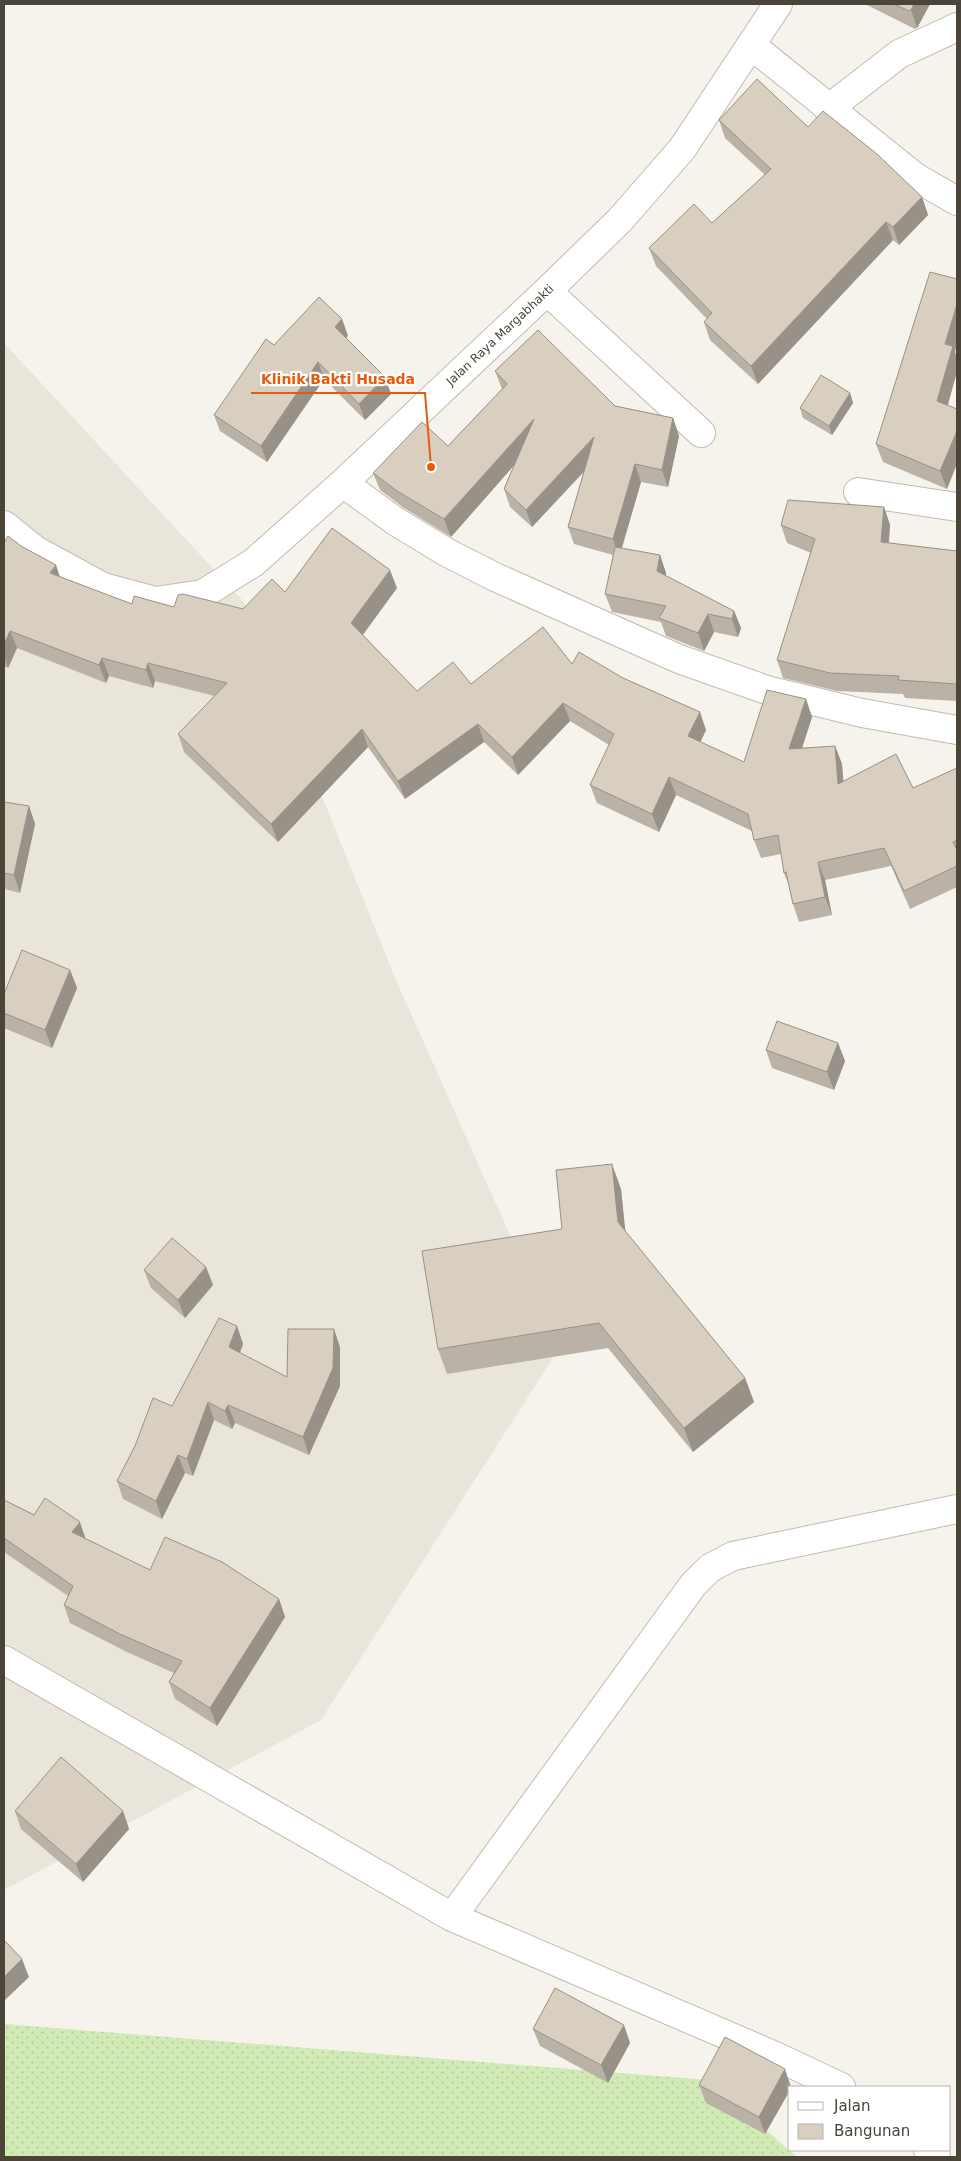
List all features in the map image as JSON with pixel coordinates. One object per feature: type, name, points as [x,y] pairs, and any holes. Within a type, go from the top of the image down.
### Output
[{"type":"street","name":"Jalan Raya Margabhakti","points":[[4,525],[34,550],[102,586],[155,601],[203,594],[253,562],[344,483],[547,292],[620,220],[682,149],[778,4]]},
{"type":"street","points":[[828,108],[899,54],[957,27]]},
{"type":"street","points":[[751,45],[915,177],[957,201]]},
{"type":"street","points":[[547,292],[701,433]]},
{"type":"street","points":[[344,483],[395,521],[446,552],[495,577],[679,659],[767,690],[862,713],[957,730]]},
{"type":"street","points":[[858,492],[957,507]]},
{"type":"street","points":[[452,1917],[692,1585],[710,1568],[733,1556],[957,1509]]},
{"type":"street","points":[[4,1660],[452,1917],[764,2051],[838,2086]]},
{"type":"shaded area","points":[[4,343],[244,602],[395,978],[560,1347],[321,1720],[4,1890]]},
{"type":"green space","points":[[4,2024],[709,2080],[797,2157],[4,2157]]},
{"type":"building","points":[[894,4],[914,4],[909,11]]},
{"type":"building","points":[[757,79],[808,127],[823,111],[877,154],[922,197],[893,227],[886,222],[751,366],[704,322],[712,313],[649,248],[694,204],[712,223],[771,169],[719,120]]},
{"type":"building","points":[[930,272],[957,279],[957,304],[945,344],[953,346],[937,401],[957,409],[957,431],[940,471],[876,444]]},
{"type":"building","points":[[319,297],[342,319],[335,327],[385,377],[359,404],[318,362],[261,446],[214,415],[266,339],[274,345]]},
{"type":"building","points":[[538,330],[615,406],[673,418],[662,470],[635,464],[613,539],[568,527],[594,437],[526,510],[504,489],[534,419],[444,519],[397,491],[373,473],[422,422],[448,446],[507,384],[495,371]]},
{"type":"building","points":[[821,375],[850,393],[829,426],[800,408]]},
{"type":"building","points":[[788,500],[884,507],[881,542],[957,551],[957,684],[898,680],[899,676],[830,673],[777,660],[815,539],[781,525]]},
{"type":"building","points":[[332,528],[390,570],[351,623],[417,691],[453,662],[471,684],[543,627],[572,664],[579,652],[623,678],[700,712],[688,736],[744,762],[767,690],[806,699],[789,749],[835,746],[838,784],[896,754],[913,788],[957,768],[957,840],[953,842],[957,850],[957,866],[904,891],[884,848],[818,862],[825,897],[793,904],[786,872],[784,873],[778,835],[754,840],[748,814],[669,777],[652,814],[590,785],[614,734],[563,703],[512,757],[478,724],[398,781],[362,729],[271,824],[178,734],[227,683],[148,663],[146,670],[102,658],[99,665],[10,631],[4,645],[4,543],[8,536],[21,546],[56,565],[50,573],[132,604],[134,596],[174,607],[178,595],[183,594],[243,609],[272,579],[285,592]]},
{"type":"building","points":[[615,547],[660,555],[657,571],[734,611],[732,619],[708,614],[698,633],[659,618],[666,606],[605,594]]},
{"type":"building","points":[[4,802],[29,806],[14,875],[4,873]]},
{"type":"building","points":[[22,950],[70,970],[45,1030],[4,1013],[4,994]]},
{"type":"building","points":[[777,1021],[838,1043],[827,1072],[766,1050]]},
{"type":"building","points":[[612,1164],[618,1222],[745,1378],[684,1428],[599,1323],[438,1349],[422,1251],[562,1229],[556,1170]]},
{"type":"building","points":[[172,1238],[206,1267],[178,1300],[144,1270]]},
{"type":"building","points":[[219,1318],[237,1326],[229,1347],[287,1377],[288,1329],[334,1329],[333,1368],[303,1437],[228,1405],[225,1411],[208,1402],[187,1459],[178,1455],[156,1501],[117,1481],[135,1446],[153,1398],[172,1406]]},
{"type":"building","points":[[45,1498],[80,1522],[72,1532],[150,1570],[165,1537],[222,1562],[279,1599],[210,1708],[169,1682],[182,1661],[120,1634],[64,1605],[73,1586],[4,1538],[4,1500],[34,1515]]},
{"type":"building","points":[[61,1757],[123,1811],[76,1864],[15,1811]]},
{"type":"building","points":[[4,1940],[22,1959],[4,1977]]},
{"type":"building","points":[[555,1988],[624,2025],[601,2065],[533,2029]]},
{"type":"building","points":[[725,2037],[785,2069],[759,2117],[699,2085]]},
{"type":"place","name":"Klinik Bakti Husada","points":[[431,467]]}]
